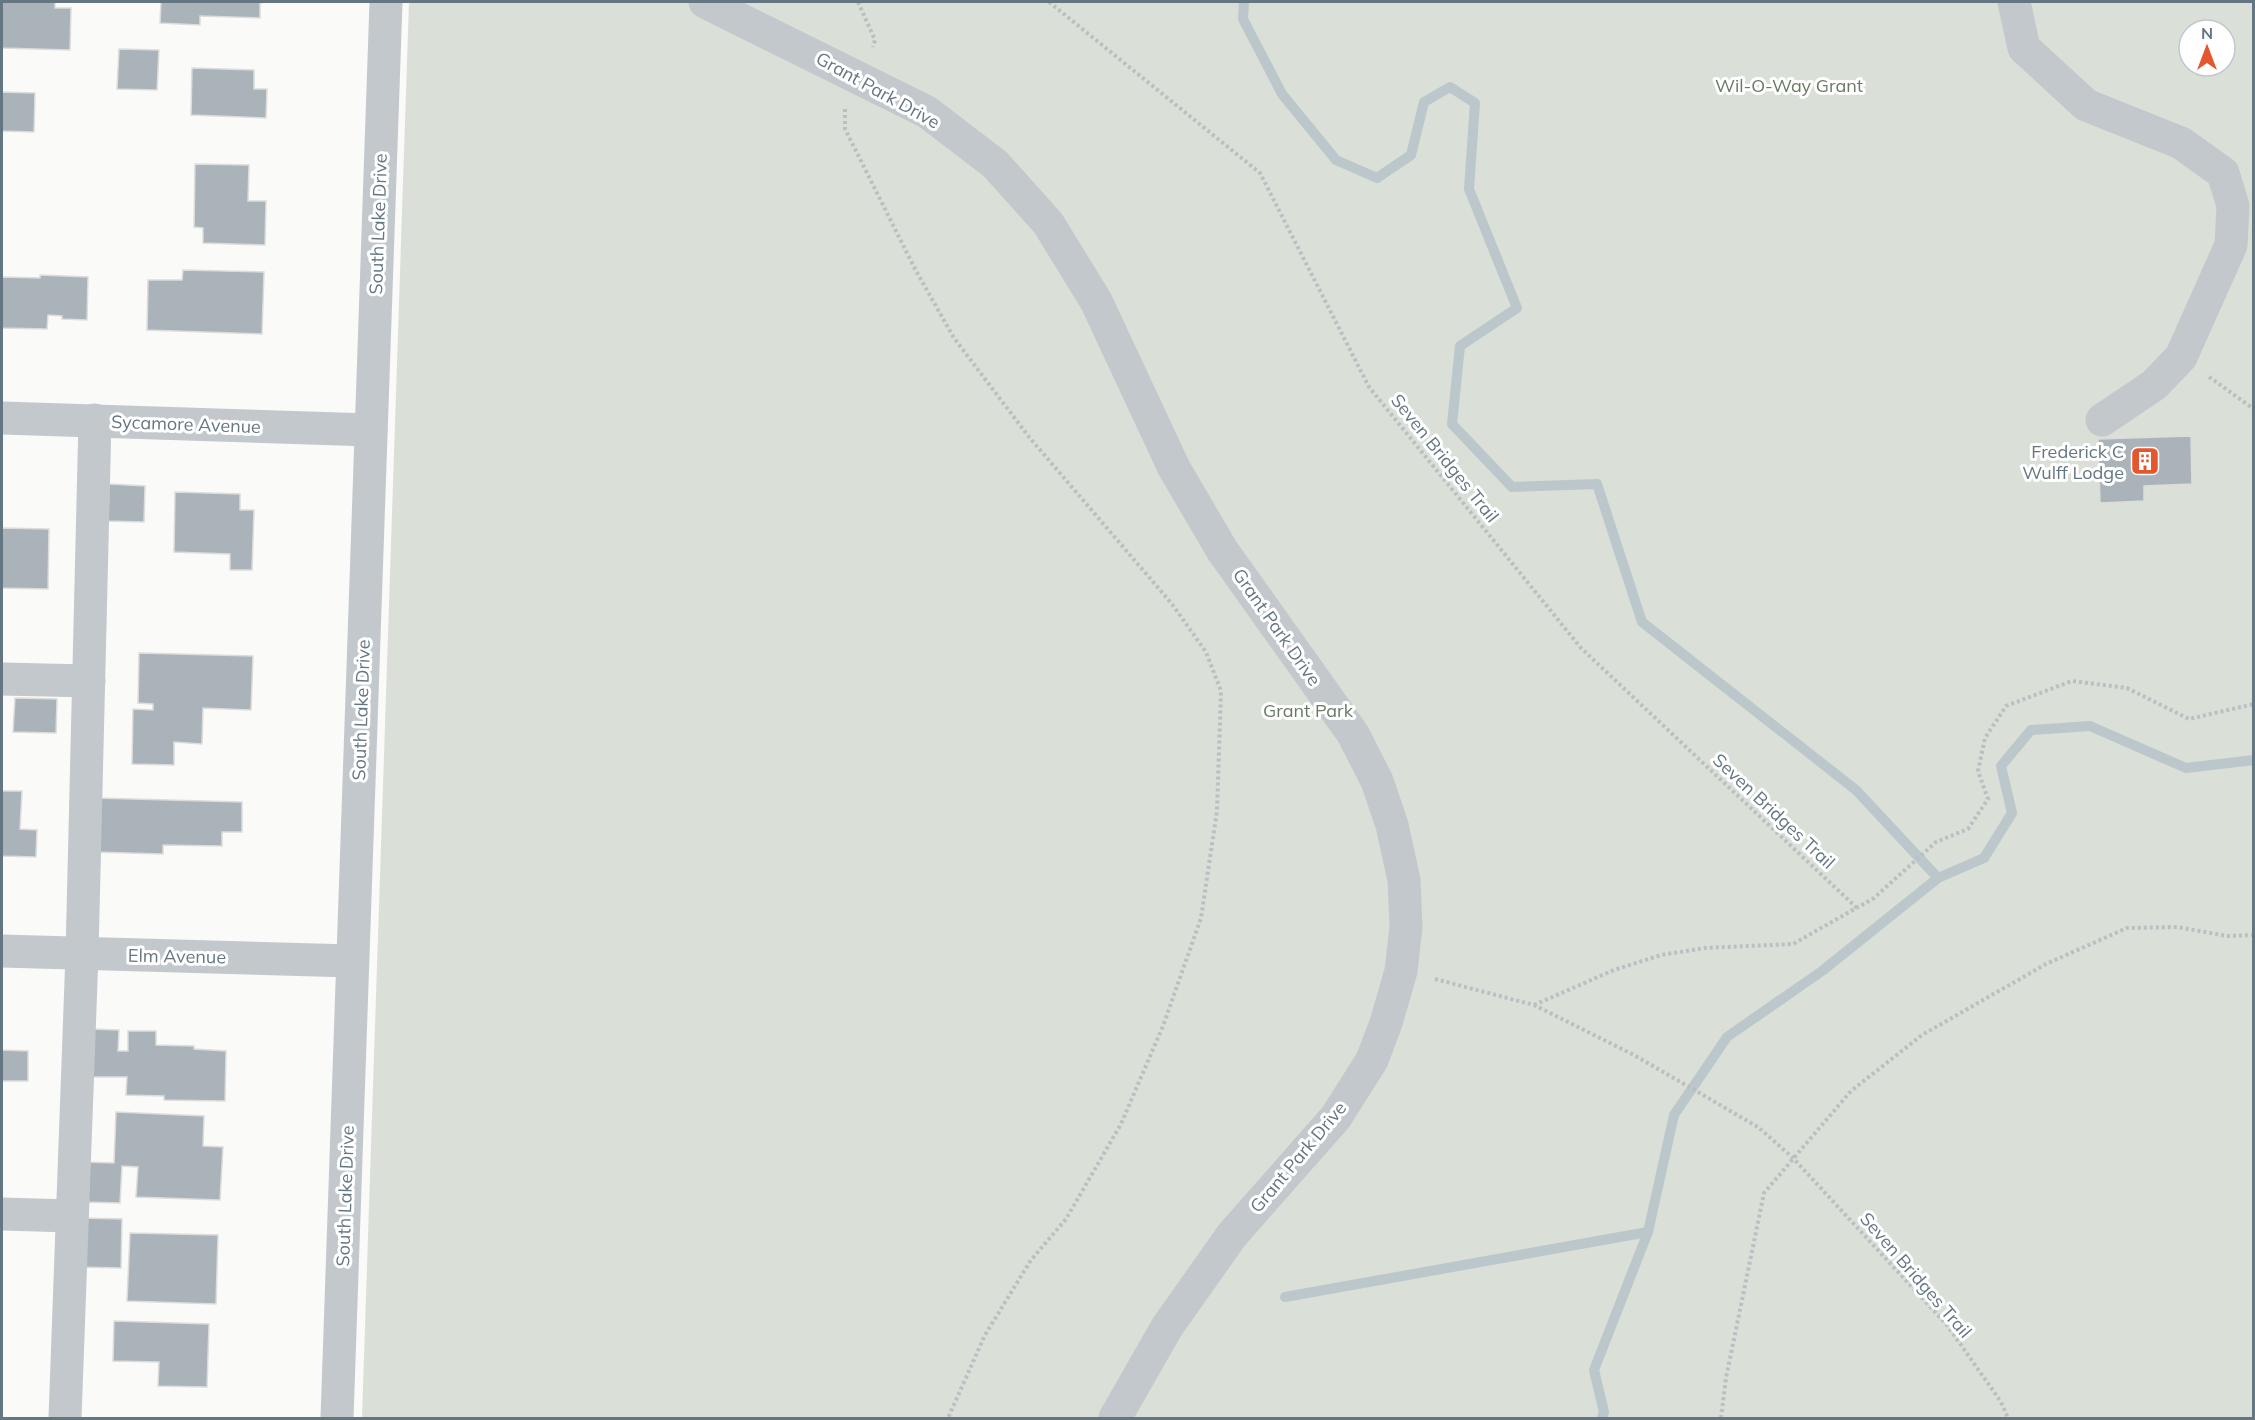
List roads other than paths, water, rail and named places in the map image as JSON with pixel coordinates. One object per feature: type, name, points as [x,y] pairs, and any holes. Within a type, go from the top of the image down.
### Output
[{"type":"street","name":"South Lake Drive","points":[[337,1419],[386,2]]},
{"type":"street","name":"Grant Park Drive","points":[[705,2],[927,112],[995,164],[1048,223],[1096,301],[1174,468],[1222,550],[1353,734],[1377,781],[1392,825],[1404,880],[1406,927],[1401,971],[1386,1023],[1372,1060],[1336,1117],[1232,1235],[1167,1327],[1114,1419]]},
{"type":"street","points":[[2014,2],[2024,48],[2086,105],[2181,142],[2223,173],[2233,206],[2231,245],[2181,357],[2154,385],[2102,420]]},
{"type":"street","name":"Sycamore Avenue","points":[[2,418],[371,430]]},
{"type":"street","points":[[64,1419],[82,954],[95,420]]},
{"type":"street","points":[[2,679],[89,681]]},
{"type":"street","name":"Elm Avenue","points":[[2,951],[352,961]]},
{"type":"street","points":[[2,1214],[71,1216]]},
{"type":"waterway","points":[[1244,2],[1243,19],[1282,94],[1336,160],[1377,178],[1411,155],[1424,102],[1450,87],[1475,103],[1469,189],[1517,308],[1460,346],[1452,424],[1512,487],[1597,484],[1642,622],[1856,790],[1938,878],[1984,858],[2012,813],[2001,766],[2031,730],[2090,726],[2186,768],[2254,760]]},
{"type":"waterway","points":[[1602,1418],[1604,1412],[1594,1370],[1648,1232],[1674,1115],[1727,1037],[1822,971],[1938,878]]},
{"type":"waterway","points":[[1285,1297],[1648,1232]]},
{"type":"place","name":"Frederick C Wulff Lodge","points":[[2145,461]]},
{"type":"park label","name":"Wil-O-Way Grant","points":[[1789,85]]},
{"type":"park label","name":"Grant Park","points":[[1308,710]]}]
